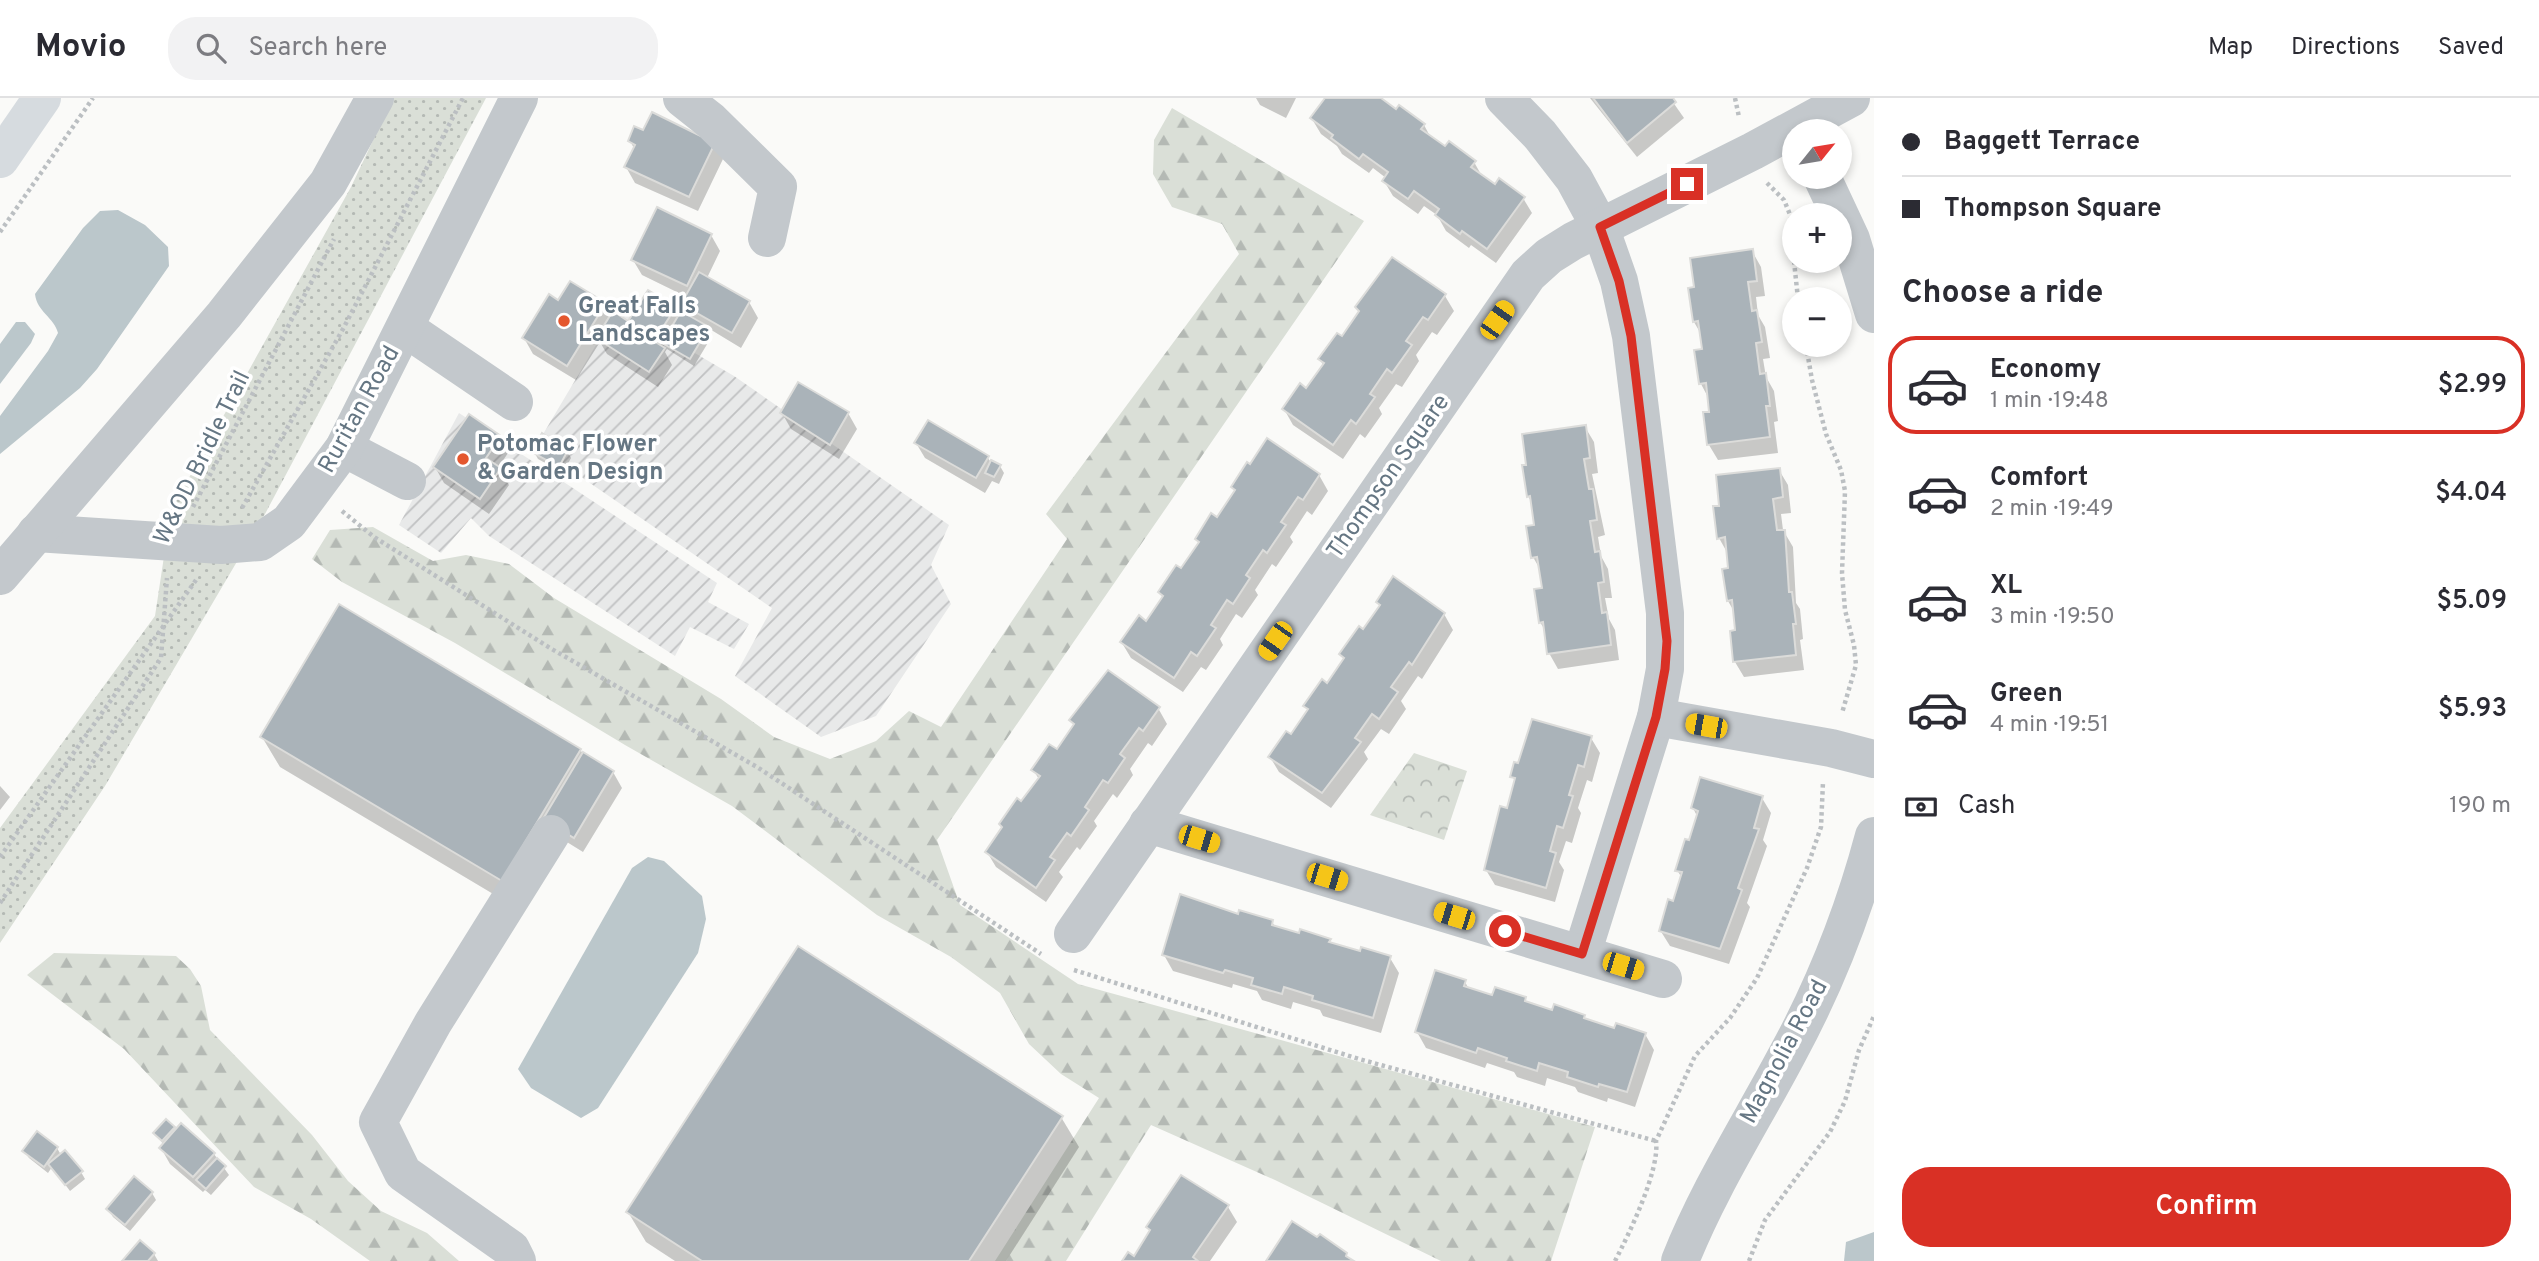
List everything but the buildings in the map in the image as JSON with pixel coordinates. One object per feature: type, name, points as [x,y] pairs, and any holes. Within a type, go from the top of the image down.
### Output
[{"type":"main road","points":[[0,159],[42,98]]},
{"type":"street","points":[[0,576],[240,295],[328,183],[375,98]]},
{"type":"street","name":"Ruritan Road","points":[[36,533],[221,545],[260,542],[289,522],[344,448],[519,98]]},
{"type":"street","points":[[682,98],[711,121],[778,187],[767,238]]},
{"type":"street","points":[[1504,98],[1540,135],[1574,179],[1600,227],[1619,281],[1631,336],[1665,613],[1665,669],[1656,717],[1582,954]]},
{"type":"street","name":"Thompson Square","points":[[1066,955],[1148,824],[1528,275],[1549,256],[1600,227],[1753,151],[1795,118],[1851,98]]},
{"type":"street","points":[[1828,189],[1851,239],[1874,314]]},
{"type":"street","points":[[404,328],[514,402]]},
{"type":"street","points":[[344,448],[407,481]]},
{"type":"street","points":[[1656,717],[1831,748],[1874,759]]},
{"type":"street","points":[[1148,824],[1663,979]]},
{"type":"street","points":[[517,1261],[511,1249],[403,1173],[378,1122],[452,992],[551,834]]},
{"type":"street","name":"Magnolia Road","points":[[1680,1261],[1728,1158],[1788,1053],[1829,969],[1862,882],[1874,836]]},
{"type":"path","points":[[0,232],[93,98]]},
{"type":"path","points":[[0,857],[221,545],[343,329],[463,98]]},
{"type":"path","name":"W&OD Bridle Trail","points":[[0,903],[161,658],[167,578],[177,542],[337,232]]},
{"type":"path","points":[[1615,1261],[1647,1187],[1657,1149],[1656,1141],[1695,1056],[1730,1018],[1757,978],[1807,867],[1821,827],[1822,786],[1831,748],[1856,665],[1845,610],[1842,573],[1845,491],[1841,470],[1826,434],[1808,357]]},
{"type":"path","points":[[314,489],[374,537],[550,648],[757,767],[1066,955],[1359,1059],[1656,1141]]},
{"type":"path","points":[[1749,1261],[1765,1220],[1830,1132],[1845,1101],[1859,1050],[1874,1016]]},
{"type":"shaded area","points":[[118,210],[145,225],[168,247],[169,266],[97,369],[80,388],[0,454],[0,416],[48,351],[58,333],[36,300],[35,294],[83,228],[100,211]]},
{"type":"shaded area","name":"Great Falls Landscapes","points":[[618,308],[734,376],[949,525],[931,565],[951,604],[876,716],[821,737],[735,676],[772,608],[536,446]]},
{"type":"shaded area","points":[[16,322],[25,322],[35,334],[0,384],[0,344]]},
{"type":"shaded area","points":[[459,413],[717,583],[708,602],[749,624],[734,649],[690,627],[675,656],[489,536],[471,518],[441,553],[399,525]]},
{"type":"shaded area","points":[[648,857],[664,861],[702,896],[706,919],[698,953],[598,1108],[581,1118],[531,1088],[518,1069],[632,868]]},
{"type":"shaded area","points":[[1874,1232],[1874,1261],[1844,1261],[1846,1242]]},
{"type":"green space","points":[[393,98],[486,98],[265,514],[105,786],[0,943],[0,828],[155,616],[171,510],[351,187]]},
{"type":"green space","points":[[1172,108],[1364,221],[937,840],[960,905],[1078,984],[1595,1127],[1551,1261],[1441,1261],[1275,1180],[1151,1125],[1066,1261],[995,1261],[1099,1098],[1061,1074],[1029,1044],[1000,993],[951,957],[877,915],[732,806],[455,643],[342,582],[312,559],[330,530],[373,527],[433,561],[466,555],[509,564],[554,598],[721,699],[774,737],[830,759],[876,741],[909,711],[941,727],[1067,539],[1046,514],[1239,254],[1222,224],[1172,207],[1153,174],[1154,140]]},
{"type":"green space","points":[[1414,753],[1467,771],[1444,840],[1370,815]]},
{"type":"green space","points":[[54,953],[176,956],[190,969],[201,986],[210,1030],[312,1135],[348,1181],[381,1211],[427,1233],[459,1261],[370,1261],[311,1219],[254,1187],[124,1049],[27,975]]},
{"type":"place","name":"Great Falls Landscapes","points":[[564,321]]},
{"type":"place","name":"Potomac Flower & Garden Design","points":[[463,459]]},
{"type":"route","points":[[1505,931],[1582,954],[1656,717],[1665,669],[1665,613],[1631,336],[1619,281],[1600,227],[1687,184]]}]
